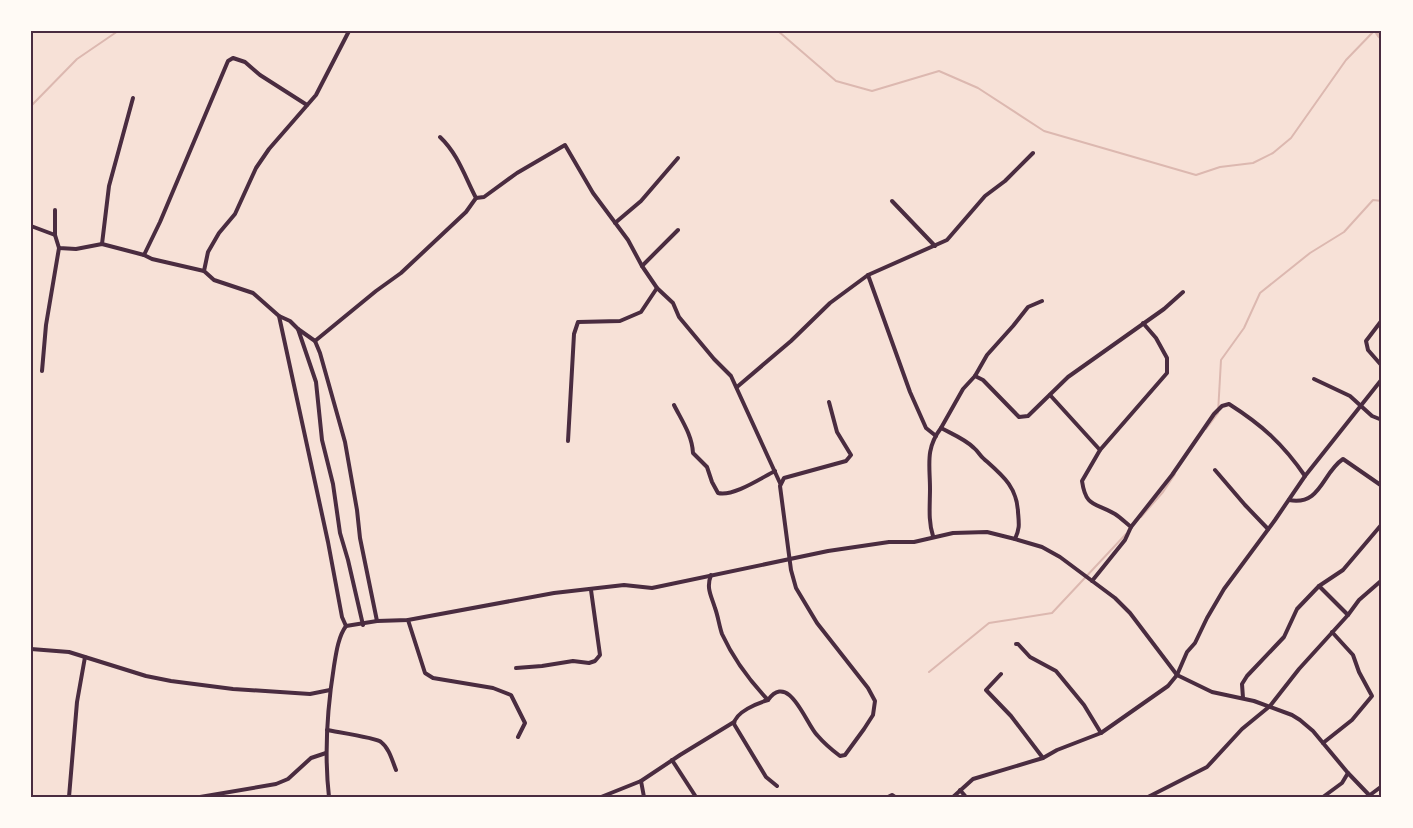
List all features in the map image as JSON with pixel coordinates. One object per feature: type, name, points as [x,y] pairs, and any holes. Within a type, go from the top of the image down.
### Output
[{"type":"street","points":[[204,271],[208,252],[219,233],[235,214],[256,168],[269,149],[316,95],[349,31]]},
{"type":"street","points":[[144,255],[160,222],[228,61],[233,58],[242,61],[306,105]]},
{"type":"street","points":[[102,244],[109,186],[133,98]]},
{"type":"street","points":[[440,137],[448,144],[458,160],[476,198]]},
{"type":"street","points":[[315,341],[401,273],[466,212],[476,198],[484,197],[516,173],[565,144],[593,193],[628,240],[657,288],[673,303],[679,317],[714,359],[731,376],[780,483],[793,580],[803,602],[817,623],[868,688],[875,702],[873,715],[854,744],[845,755],[840,756],[815,734],[804,717],[802,710],[789,694],[775,693],[768,700],[762,701],[736,717],[734,722],[641,781],[601,797]]},
{"type":"street","points":[[737,387],[791,341],[830,303],[868,275],[947,240],[985,196],[1005,181],[1033,153]]},
{"type":"street","points":[[615,223],[641,201],[678,158]]},
{"type":"street","points":[[892,201],[935,246]]},
{"type":"street","points":[[42,371],[46,325],[59,248],[55,235],[55,210]]},
{"type":"street","points":[[31,226],[55,235]]},
{"type":"street","points":[[642,266],[678,230]]},
{"type":"street","points":[[59,248],[76,249],[102,244],[144,255],[152,259],[204,271],[214,280],[253,293],[279,316],[290,321],[315,341],[345,442],[360,538],[376,622]]},
{"type":"street","points":[[868,275],[910,392],[926,428],[936,436]]},
{"type":"street","points":[[568,441],[574,334],[578,322],[620,321],[641,312],[657,288]]},
{"type":"street","points":[[975,376],[982,380],[1019,418],[1028,416],[1068,377],[1124,339],[1183,292]]},
{"type":"street","points":[[933,536],[930,526],[928,464],[931,447],[936,436],[963,389],[975,376],[987,355],[1028,308],[1042,301]]},
{"type":"street","points":[[279,316],[328,542],[342,617],[346,626]]},
{"type":"street","points":[[1382,320],[1366,341],[1368,350],[1382,366]]},
{"type":"street","points":[[1131,527],[1116,515],[1090,503],[1084,494],[1082,481],[1100,450],[1167,373],[1167,358],[1156,338],[1143,323]]},
{"type":"street","points":[[298,329],[316,382],[322,440],[333,484],[340,533],[363,625]]},
{"type":"street","points":[[1314,379],[1350,396],[1372,416],[1382,420]]},
{"type":"street","points":[[953,797],[973,779],[1043,758],[1057,750],[1101,733],[1168,686],[1177,675],[1187,652],[1195,643],[1224,590],[1305,476],[1382,379]]},
{"type":"street","points":[[1050,395],[1100,450]]},
{"type":"street","points":[[780,483],[784,478],[792,474],[846,461],[850,455],[837,432],[830,402]]},
{"type":"street","points":[[1092,581],[1125,540],[1131,527],[1172,475],[1222,406],[1229,404],[1269,432],[1289,453],[1305,476]]},
{"type":"street","points":[[674,405],[693,442],[693,453],[707,467],[718,494],[746,487],[775,471]]},
{"type":"street","points":[[941,428],[958,436],[975,448],[979,455],[1002,475],[1014,491],[1018,501],[1020,528],[1015,538]]},
{"type":"street","points":[[1289,500],[1300,501],[1309,499],[1342,459],[1382,486]]},
{"type":"street","points":[[1216,470],[1268,529]]},
{"type":"street","points":[[1243,698],[1242,684],[1246,676],[1284,637],[1297,609],[1319,586],[1343,570],[1382,524]]},
{"type":"street","points":[[346,626],[408,620],[535,596],[591,590],[624,584],[652,588],[789,558],[880,544],[914,542],[933,536],[969,531],[987,532],[1015,538],[1042,547],[1060,557],[1115,598],[1130,613],[1177,675],[1212,692],[1243,698],[1292,715],[1300,720],[1323,743],[1348,773],[1371,796],[1382,786]]},
{"type":"street","points":[[711,575],[708,588],[722,633],[741,667],[768,700]]},
{"type":"street","points":[[1148,797],[1207,767],[1242,729],[1270,706],[1299,669],[1348,615],[1359,600],[1382,580]]},
{"type":"street","points":[[1319,586],[1348,615]]},
{"type":"street","points":[[516,668],[573,661],[589,663],[595,661],[600,655],[600,648],[591,590]]},
{"type":"street","points":[[408,620],[425,674],[433,678],[493,688],[511,695],[525,723],[518,737]]},
{"type":"street","points":[[329,797],[326,753],[330,690],[342,634],[346,626]]},
{"type":"street","points":[[1323,743],[1352,720],[1372,696],[1359,672],[1353,655],[1332,632]]},
{"type":"street","points":[[1016,644],[1030,657],[1056,671],[1084,706],[1101,733]]},
{"type":"street","points":[[31,649],[69,652],[146,676],[172,681],[233,689],[310,694],[330,690]]},
{"type":"street","points":[[69,797],[77,702],[85,657]]},
{"type":"street","points":[[1001,674],[986,690],[1011,716],[1043,758]]},
{"type":"street","points":[[734,722],[742,740],[759,763],[765,775],[777,786]]},
{"type":"street","points":[[327,730],[376,738],[390,754],[396,770]]},
{"type":"street","points":[[200,797],[276,784],[288,779],[311,758],[326,753]]},
{"type":"street","points":[[672,760],[696,797]]},
{"type":"street","points":[[1323,797],[1342,783],[1348,773]]},
{"type":"street","points":[[641,781],[644,797]]},
{"type":"street","points":[[960,790],[966,797]]},
{"type":"street","points":[[888,797],[892,795],[894,797]]},
{"type":"waterway","points":[[31,106],[77,59],[118,31]]},
{"type":"waterway","points":[[778,31],[836,81],[872,91],[939,71],[978,88],[1044,131],[1196,175],[1220,167],[1253,163],[1273,153],[1291,138],[1346,60],[1374,31]]},
{"type":"waterway","points":[[1206,429],[1218,413],[1221,360],[1244,328],[1260,293],[1310,253],[1344,232],[1373,200],[1382,201]]},
{"type":"waterway","points":[[1141,517],[1163,492],[1175,474]]},
{"type":"waterway","points":[[929,672],[989,623],[1052,613],[1126,534]]}]
